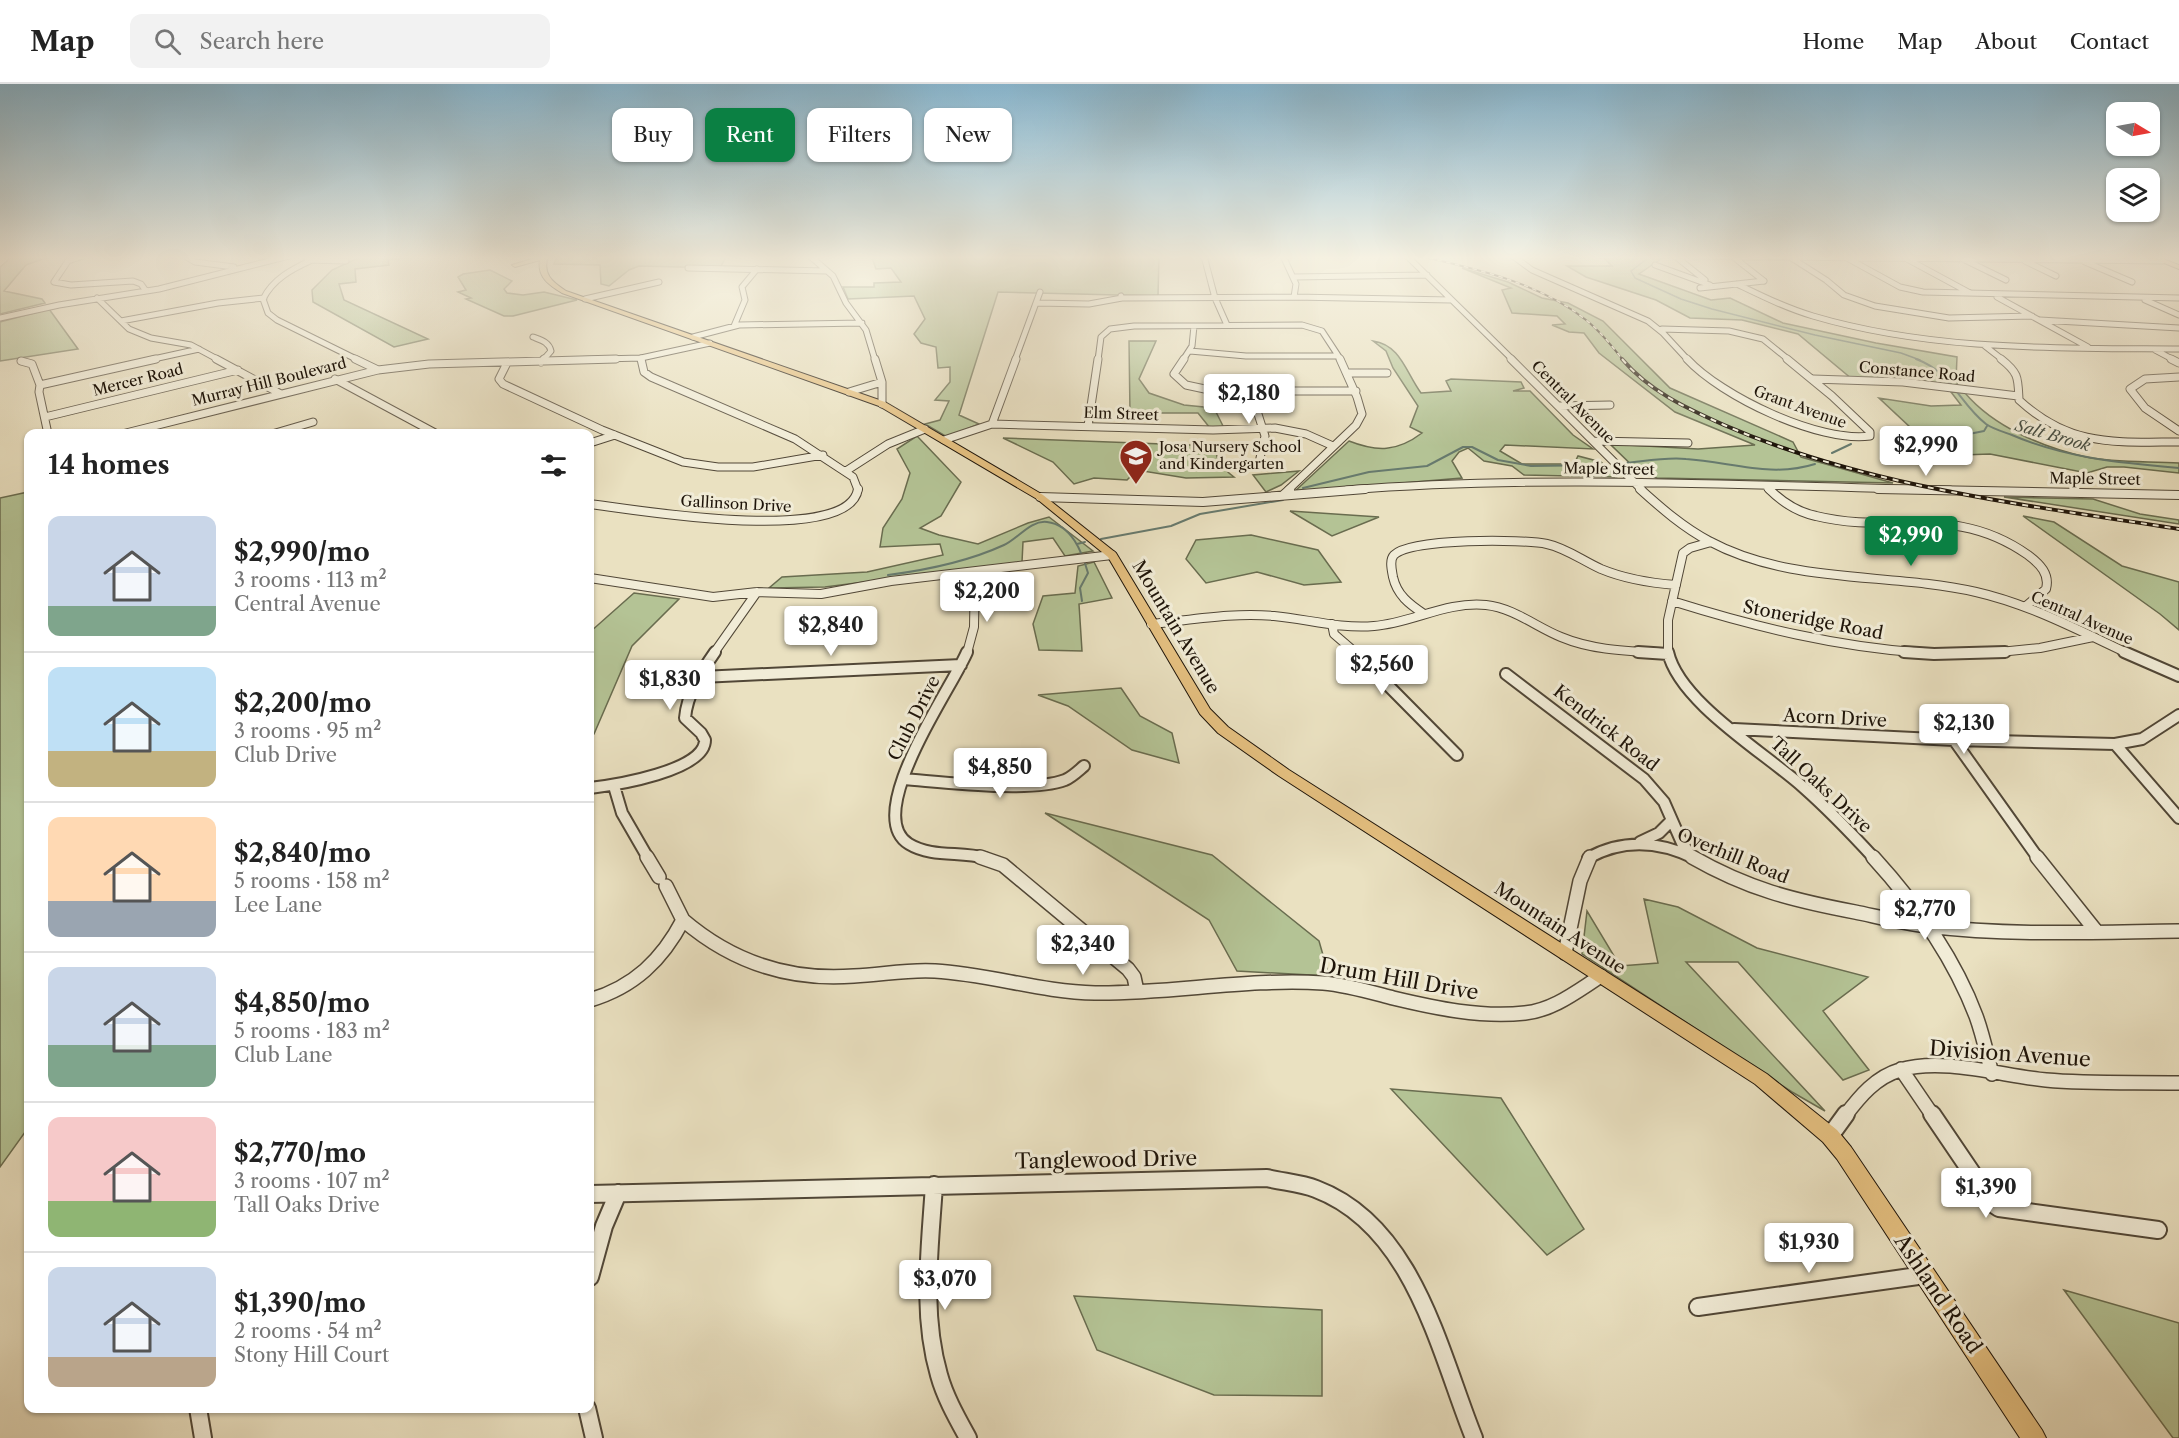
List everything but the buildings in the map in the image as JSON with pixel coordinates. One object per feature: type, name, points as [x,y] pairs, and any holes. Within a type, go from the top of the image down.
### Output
[{"type":"main road","name":"Mountain Avenue","points":[[642,319],[882,404],[1040,497],[1112,555],[1190,689],[1205,711],[1223,730],[1270,764],[1761,1079]]},
{"type":"main road","name":"Ashland Road","points":[[1761,1079],[1830,1136],[1844,1154],[2034,1438]]},
{"type":"street","points":[[121,321],[131,319]]},
{"type":"street","points":[[276,319],[378,370]]},
{"type":"street","points":[[734,326],[737,319]]},
{"type":"street","points":[[860,319],[882,382],[882,404]]},
{"type":"street","points":[[992,424],[1030,319]]},
{"type":"street","points":[[1224,319],[1227,326]]},
{"type":"street","name":"Central Avenue","points":[[1470,319],[1636,483],[1683,523],[1711,542],[1741,554],[1792,569],[1844,578],[1928,582],[2026,606],[2068,623],[2093,637],[2179,676]]},
{"type":"street","name":"Grant Avenue","points":[[1645,319],[1662,329],[1702,374],[1742,399],[1773,413],[1842,436],[1859,438],[1871,434],[1813,380]]},
{"type":"street","points":[[1823,319],[1911,338],[1985,345],[2179,349]]},
{"type":"street","points":[[2037,319],[2090,347]]},
{"type":"street","points":[[121,321],[129,329],[141,334],[183,342],[199,349],[279,393]]},
{"type":"street","points":[[2040,321],[2101,322],[2179,328]]},
{"type":"street","points":[[693,337],[734,326],[862,322]]},
{"type":"street","points":[[1088,426],[1101,337],[1107,330],[1121,327],[1308,325],[1324,332],[1347,373],[1362,408],[1359,420],[1283,495]]},
{"type":"street","points":[[1194,326],[1194,340],[1190,351],[1174,370],[1175,378],[1182,383],[1205,390],[1356,391]]},
{"type":"street","points":[[1662,329],[1722,330],[1753,335],[1768,342],[1813,380]]},
{"type":"street","points":[[533,337],[548,343],[551,347],[551,351],[541,362]]},
{"type":"street","name":"Murray Hill Boulevard","points":[[142,429],[378,370],[429,364],[641,358],[710,343]]},
{"type":"street","points":[[1985,345],[2014,369],[2018,378],[2018,396],[2027,408],[2045,423],[2071,434],[2101,440],[2179,442]]},
{"type":"street","points":[[40,385],[199,349]]},
{"type":"street","points":[[2152,349],[2179,363]]},
{"type":"street","points":[[1190,351],[1246,356],[1337,356]]},
{"type":"street","points":[[641,358],[644,372],[651,377],[795,439],[846,471],[888,444],[925,429]]},
{"type":"street","points":[[21,361],[32,364],[40,385],[39,392],[47,429]]},
{"type":"street","points":[[507,363],[499,379],[503,384],[615,435],[675,459],[716,466],[770,465],[823,455]]},
{"type":"street","name":"Mercer Road","points":[[45,417],[238,370]]},
{"type":"street","points":[[1347,373],[1387,373]]},
{"type":"street","points":[[2179,377],[2146,379],[2135,383],[2130,389],[2138,401],[2179,431]]},
{"type":"street","points":[[335,379],[428,429]]},
{"type":"street","name":"Constance Road","points":[[1813,380],[1872,380],[1945,386],[2018,396]]},
{"type":"street","points":[[849,392],[882,382]]},
{"type":"street","points":[[1251,392],[1264,436],[1260,458]]},
{"type":"street","points":[[1559,406],[1610,405]]},
{"type":"street","points":[[289,429],[312,422]]},
{"type":"street","name":"Elm Street","points":[[944,440],[992,424],[1213,430],[1262,428],[1300,432],[1333,446]]},
{"type":"street","points":[[594,442],[615,435]]},
{"type":"street","points":[[1594,441],[1688,443]]},
{"type":"street","name":"Gallinson Drive","points":[[594,504],[715,519],[784,522],[806,520],[837,511],[856,497],[858,484],[846,471]]},
{"type":"street","name":"Maple Street","points":[[1040,497],[1186,502],[1471,482],[1636,483],[2179,495]]},
{"type":"street","points":[[1767,486],[1789,506],[1824,518],[1848,521],[1937,521],[1969,526],[1999,536],[2028,554],[2040,564],[2046,575],[2046,589],[2026,606]]},
{"type":"street","points":[[1424,614],[1398,593],[1391,562],[1394,555],[1403,550],[1434,544],[1492,540],[1546,544],[1566,550],[1592,565],[1615,574],[1642,581],[1676,585]]},
{"type":"street","name":"Tall Oaks Drive","points":[[1711,542],[1690,548],[1683,553],[1666,626],[1668,654],[1680,680],[1688,690],[1802,785],[1880,864],[1926,926],[1962,984],[1974,1012],[1992,1074]]},
{"type":"street","points":[[594,579],[713,597],[757,592],[821,594],[874,583],[975,573],[1112,555]]},
{"type":"street","name":"Club Drive","points":[[975,573],[970,646],[962,665],[922,732],[903,779],[895,813],[897,833],[902,840],[918,849],[981,857],[1003,865],[1128,969],[1134,977],[1137,991]]},
{"type":"street","points":[[594,788],[614,786],[679,766],[701,753],[705,743],[704,738],[685,718],[685,705],[717,648],[757,592]]},
{"type":"street","name":"Stoneridge Road","points":[[1672,601],[1768,630],[1879,651],[1958,656],[1984,655],[2040,649],[2093,637]]},
{"type":"street","points":[[1151,624],[1220,616],[1262,615],[1332,624],[1375,626],[1450,607],[1487,605],[1516,613],[1558,636],[1587,646],[1668,654]]},
{"type":"street","points":[[1332,624],[1334,634],[1372,666],[1457,756]]},
{"type":"street","points":[[700,677],[962,665]]},
{"type":"street","name":"Kendrick Road","points":[[1506,674],[1644,779],[1664,802],[1671,821],[1692,857]]},
{"type":"street","name":"Acorn Drive","points":[[1734,729],[1954,741],[2115,744],[2142,739],[2179,715]]},
{"type":"street","points":[[1954,741],[2040,861],[2096,931]]},
{"type":"street","points":[[2115,744],[2179,818]]},
{"type":"street","points":[[903,779],[994,785],[1051,784],[1068,779],[1084,766]]},
{"type":"street","points":[[594,999],[618,990],[658,962],[674,940],[683,920],[622,813],[614,786]]},
{"type":"street","points":[[1639,843],[1659,833],[1671,821]]},
{"type":"street","name":"Overhill Road","points":[[1565,953],[1580,881],[1588,858],[1608,848],[1639,843],[1670,848],[1692,857],[1723,875],[1781,896],[1926,926],[1975,930],[2179,931]]},
{"type":"street","name":"Drum Hill Drive","points":[[683,920],[700,936],[723,951],[786,972],[843,978],[898,970],[937,971],[1085,992],[1114,993],[1244,982],[1327,984],[1353,987],[1453,1011],[1489,1014],[1526,1013],[1550,1008],[1601,976]]},
{"type":"street","name":"Division Avenue","points":[[1830,1136],[1861,1096],[1877,1081],[1901,1069],[1957,1068],[2049,1081],[2179,1083]]},
{"type":"street","points":[[1901,1069],[1993,1204],[1999,1208],[2157,1230]]},
{"type":"street","name":"Tanglewood Drive","points":[[594,1194],[1267,1178],[1295,1182],[1323,1191],[1350,1206],[1374,1225],[1403,1261],[1474,1438]]},
{"type":"street","points":[[934,1185],[928,1299],[930,1347],[944,1395],[968,1438]]},
{"type":"street","points":[[594,1262],[604,1226],[618,1193]]},
{"type":"street","points":[[1698,1307],[1925,1275]]},
{"type":"street","points":[[199,1413],[203,1438]]},
{"type":"street","points":[[588,1413],[594,1438]]},
{"type":"green space","points":[[11,319],[56,319],[78,349],[0,361],[0,322]]},
{"type":"green space","points":[[344,319],[385,319],[428,339],[394,347]]},
{"type":"green space","points":[[925,319],[989,319],[959,415],[979,424],[947,437],[925,424],[940,420],[949,401],[935,400],[950,382],[950,367],[938,368],[936,347],[921,343],[914,334]]},
{"type":"green space","points":[[1560,319],[1599,319],[1670,388],[1793,442],[1801,457],[1893,483],[1657,478],[1640,473],[1610,444],[1698,449],[1755,445],[1675,412],[1599,353],[1584,333],[1569,332],[1552,325],[1565,324]]},
{"type":"green space","points":[[1721,319],[1775,319],[1783,323],[1876,343],[1957,357],[1958,386],[1852,379],[1798,334],[1742,320]]},
{"type":"green space","points":[[1129,341],[1156,341],[1139,379],[1149,393],[1184,405],[1214,408],[1224,428],[1210,428],[1198,413],[1130,413]]},
{"type":"green space","points":[[1373,341],[1390,348],[1397,354],[1421,393],[1451,391],[1446,381],[1451,379],[1521,382],[1524,388],[1513,391],[1530,391],[1573,435],[1593,449],[1505,445],[1500,451],[1522,464],[1574,464],[1578,456],[1601,462],[1616,477],[1524,475],[1512,466],[1484,461],[1468,448],[1459,452],[1452,461],[1462,478],[1294,492],[1349,441],[1369,447],[1387,448],[1404,444],[1422,433],[1410,427],[1418,406],[1393,368],[1386,351]]},
{"type":"green space","points":[[1951,392],[1965,393],[2004,426],[2053,448],[2097,459],[2179,463],[2179,473],[2107,467],[2087,473],[1990,454],[1962,455],[1952,445],[1935,435],[1910,427],[1879,398],[1931,406],[1961,405]]},
{"type":"green space","points":[[917,436],[961,482],[941,516],[920,528],[978,544],[1028,523],[1049,517],[1093,551],[1065,556],[1053,538],[1023,542],[1022,562],[825,587],[769,588],[782,577],[867,572],[943,555],[940,544],[880,547],[883,528],[902,499],[910,473],[897,449]]},
{"type":"green space","points":[[1003,438],[1216,446],[1220,464],[1234,477],[1186,478],[1137,470],[1127,480],[1094,478],[1074,484],[1053,462]]},
{"type":"green space","points":[[1299,471],[1281,485],[1266,492],[1253,475]]},
{"type":"green space","points":[[24,493],[24,1134],[0,1167],[0,498]]},
{"type":"green space","points":[[2004,497],[2093,499],[2140,514],[2179,520],[2179,524]]},
{"type":"green space","points":[[1290,511],[1379,517],[1332,536]]},
{"type":"green space","points":[[2023,516],[2054,522],[2122,566],[2179,582],[2179,630],[2160,614]]},
{"type":"green space","points":[[1251,535],[1318,550],[1341,582],[1304,585],[1257,572],[1206,583],[1186,559],[1196,540]]},
{"type":"green space","points":[[1094,562],[1112,598],[1079,604],[1082,651],[1039,650],[1033,624],[1043,596],[1075,593],[1078,566]]},
{"type":"green space","points":[[634,593],[679,599],[632,646],[594,734],[594,628]]},
{"type":"green space","points":[[1121,688],[1140,716],[1172,733],[1179,763],[1132,750],[1068,706],[1038,695]]},
{"type":"green space","points":[[1045,813],[1212,855],[1319,941],[1329,976],[1237,971],[1209,920]]},
{"type":"green space","points":[[1644,899],[1678,907],[1757,948],[1868,977],[1823,1011],[1869,1070],[1843,1080],[1738,962],[1686,962],[1825,1111],[1792,1092],[1582,954],[1587,911],[1620,966],[1658,963]]},
{"type":"green space","points":[[1391,1089],[1501,1098],[1584,1229],[1547,1255]]},
{"type":"green space","points":[[2064,1290],[2179,1323],[2179,1438],[2173,1438]]},
{"type":"green space","points":[[1074,1296],[1322,1310],[1322,1396],[1214,1395],[1097,1350]]},
{"type":"waterway","name":"Salt Brook","points":[[1752,319],[1901,353],[1920,360]]},
{"type":"waterway","name":"Salt Brook","points":[[1916,359],[1938,372],[1977,416],[1995,429],[2032,443],[2073,454],[2179,468]]},
{"type":"waterway","points":[[1890,439],[1949,438],[1984,431],[1987,426]]},
{"type":"waterway","points":[[1832,453],[1851,444]]},
{"type":"waterway","points":[[1303,488],[1369,472],[1427,466],[1463,447],[1472,447],[1498,460],[1531,466],[1604,465]]},
{"type":"waterway","points":[[1626,463],[1678,459],[1783,470],[1815,464]]},
{"type":"waterway","points":[[1101,539],[1171,526],[1200,514],[1283,500]]},
{"type":"waterway","points":[[888,575],[961,561],[1009,542],[1035,524],[1047,522],[1063,528],[1075,541],[1083,557],[1088,573],[1080,588],[1082,601]]},
{"type":"waterway","points":[[1077,544],[1085,542]]},
{"type":"railway","points":[[1584,319],[1606,339],[1623,360]]},
{"type":"railway","points":[[1623,360],[1656,389],[1696,412],[1778,446],[1834,464],[1890,479],[2006,502],[2179,529]]},
{"type":"place","name":"Josa Nursery School and Kindergarten","points":[[1136,485]]}]
